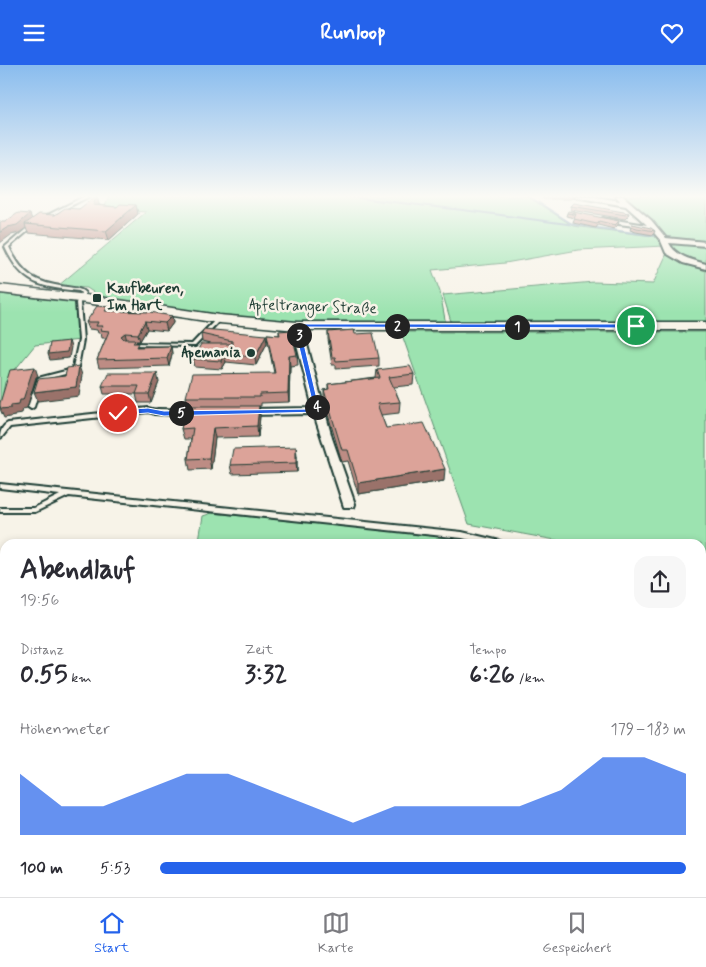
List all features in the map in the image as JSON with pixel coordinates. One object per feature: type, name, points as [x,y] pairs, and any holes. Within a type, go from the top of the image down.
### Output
[{"type":"street","points":[[660,235],[670,251],[677,257],[706,267]]},
{"type":"street","points":[[664,240],[706,244]]},
{"type":"street","name":"Apfeltranger Straße","points":[[0,289],[79,298],[219,319],[297,326],[706,326]]},
{"type":"street","points":[[297,326],[334,467],[349,505]]},
{"type":"street","points":[[231,412],[318,411]]},
{"type":"street","points":[[158,412],[212,413]]},
{"type":"lane","points":[[20,235],[7,247],[13,262],[29,279],[45,286],[80,290],[83,293],[78,303],[81,340],[75,367],[70,371],[40,379],[31,407]]},
{"type":"lane","points":[[127,344],[193,345],[219,319]]},
{"type":"lane","points":[[0,436],[8,425],[148,410],[158,412]]},
{"type":"lane","points":[[0,486],[462,535],[479,539]]},
{"type":"lane","points":[[0,510],[35,510],[68,494]]},
{"type":"green space","points":[[119,235],[643,235],[660,237],[665,246],[578,250],[505,263],[432,270],[440,292],[446,325],[297,324],[219,317],[94,298],[93,292],[87,288],[58,286]]},
{"type":"green space","points":[[661,235],[706,235],[706,243],[665,239]]},
{"type":"green space","points":[[666,241],[706,244],[706,266],[678,256]]},
{"type":"green space","points":[[668,251],[706,268],[706,325],[452,325],[443,295],[594,282],[653,284]]},
{"type":"green space","points":[[0,294],[76,303],[80,340],[35,345],[5,382],[0,408]]},
{"type":"green space","points":[[401,332],[706,332],[706,539],[550,539],[469,524]]},
{"type":"green space","points":[[212,513],[462,539],[199,539],[203,516]]},
{"type":"building","points":[[97,306],[108,307],[105,311],[150,312],[172,316],[165,323],[145,321],[138,334],[125,333],[121,336],[124,339],[135,339],[133,343],[139,343],[137,347],[171,346],[167,358],[97,360],[109,331],[100,330],[103,326],[96,326],[98,322],[86,322]]},
{"type":"building","points":[[204,329],[266,335],[255,357],[224,354],[221,361],[193,359],[201,344],[232,344],[232,341],[201,334]]},
{"type":"building","points":[[291,330],[297,355],[289,356],[288,393],[260,394],[260,397],[186,397],[192,374],[275,373],[267,334],[280,335],[279,331]]},
{"type":"building","points":[[354,330],[355,334],[373,333],[379,358],[336,361],[335,357],[332,357],[328,332]]},
{"type":"building","points":[[69,341],[67,352],[48,354],[50,343]]},
{"type":"building","points":[[79,366],[76,387],[34,392],[38,379],[65,376],[67,368]]},
{"type":"building","points":[[410,366],[414,374],[389,377],[400,402],[377,404],[386,428],[424,423],[445,469],[358,483],[348,450],[342,450],[324,390],[329,389],[328,384],[380,378],[377,370]]},
{"type":"building","points":[[35,367],[23,400],[20,400],[19,404],[11,405],[11,408],[0,409],[10,370]]},
{"type":"building","points":[[108,373],[157,373],[149,394],[136,394],[139,386],[102,386]]},
{"type":"building","points":[[186,406],[259,406],[257,426],[213,428],[209,458],[188,459],[193,428],[181,429]]},
{"type":"building","points":[[296,447],[296,463],[230,465],[233,449]]},
{"type":"waterway","points":[[648,235],[657,236]]},
{"type":"waterway","points":[[665,237],[706,242]]},
{"type":"place","name":"Kaufbeuren, Im Hart","points":[[97,298]]},
{"type":"place","name":"Apemania","points":[[251,353]]},
{"type":"route","points":[[118,413],[148,410],[164,413],[318,411],[297,326],[636,326]]}]
